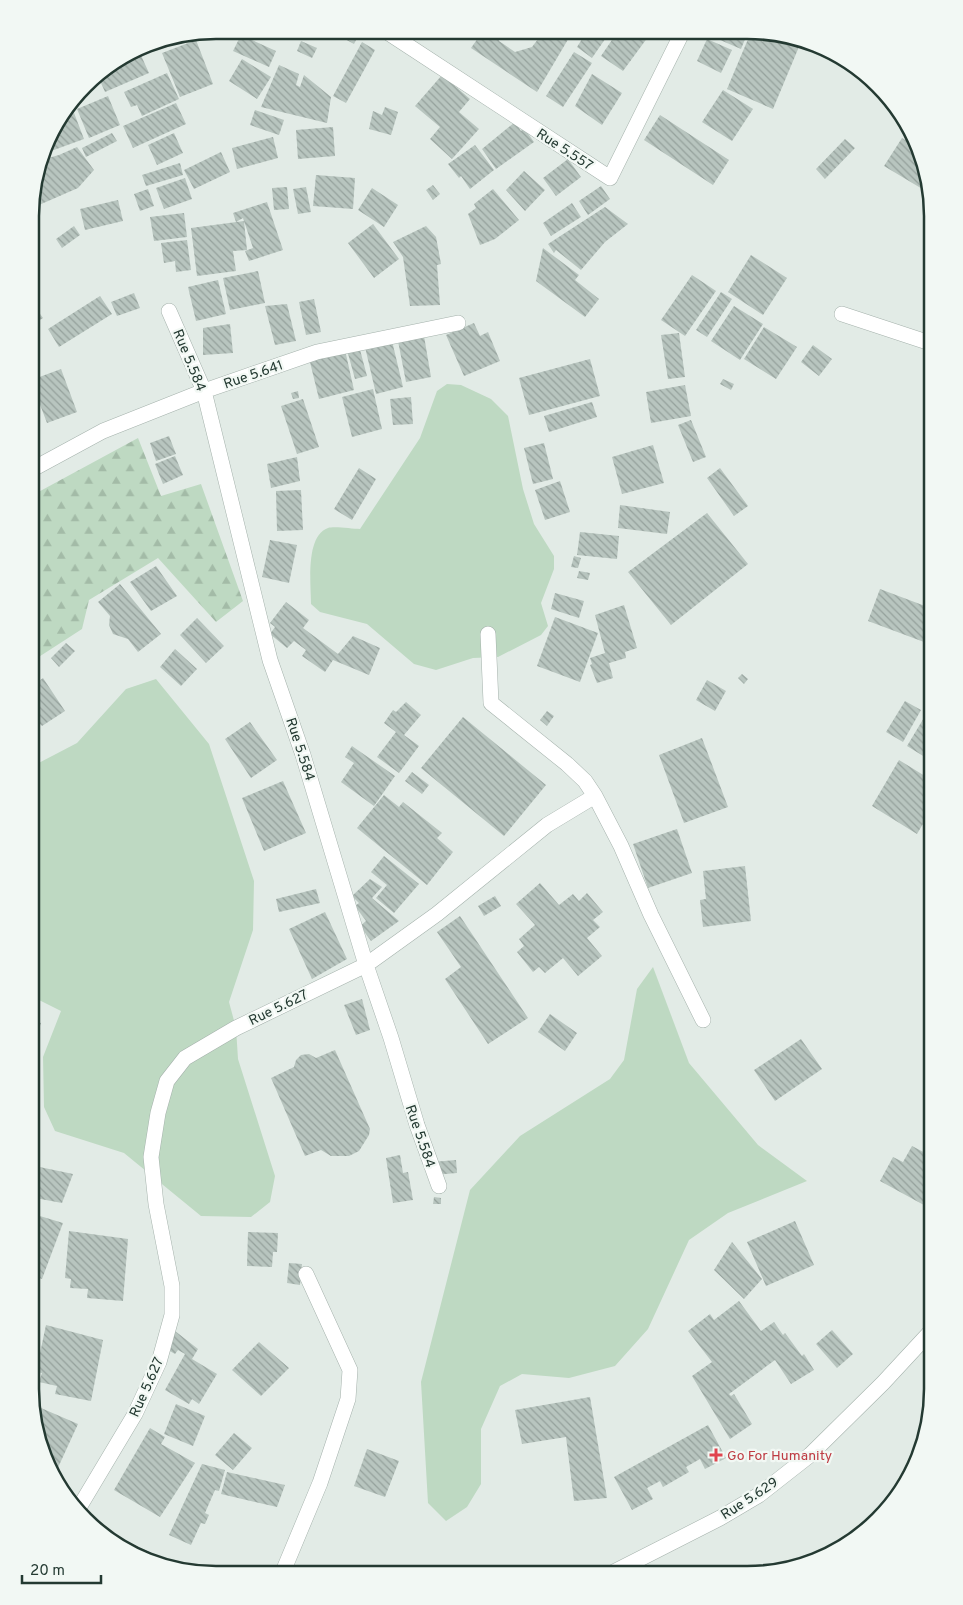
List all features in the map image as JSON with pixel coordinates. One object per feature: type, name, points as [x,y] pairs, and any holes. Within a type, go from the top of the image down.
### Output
[{"type":"street","name":"Rue 5.557","points":[[398,39],[610,178],[679,39]]},
{"type":"street","name":"Rue 5.584","points":[[170,311],[204,391],[270,660],[303,755],[366,965],[391,1038],[417,1125],[439,1186]]},
{"type":"street","points":[[842,314],[924,341]]},
{"type":"street","name":"Rue 5.641","points":[[39,466],[103,431],[204,391],[317,352],[458,323]]},
{"type":"street","points":[[488,634],[491,703],[567,764],[585,781],[621,846],[650,915],[703,1020]]},
{"type":"street","name":"Rue 5.627","points":[[81,1504],[135,1414],[158,1362],[172,1315],[172,1286],[156,1204],[151,1157],[158,1113],[168,1081],[185,1058],[236,1028],[366,965],[437,914],[547,826],[595,796]]},
{"type":"street","points":[[285,1566],[320,1483],[348,1399],[350,1370],[306,1274]]},
{"type":"street","name":"Rue 5.629","points":[[626,1566],[720,1518],[759,1495],[810,1455],[883,1383],[924,1339]]},
{"type":"green space","points":[[447,384],[461,385],[491,399],[508,416],[523,489],[534,524],[554,556],[554,569],[541,603],[548,626],[541,635],[498,657],[473,658],[436,670],[414,664],[367,624],[320,612],[311,604],[310,574],[313,551],[321,533],[331,527],[360,529],[420,438],[437,391]]},
{"type":"green space","points":[[138,438],[161,496],[201,484],[243,601],[216,622],[158,558],[89,600],[82,629],[39,657],[39,492]]},
{"type":"green space","points":[[156,679],[209,744],[254,881],[253,930],[229,1002],[236,1028],[238,1059],[275,1176],[270,1202],[251,1217],[201,1216],[124,1153],[55,1131],[44,1107],[43,1057],[61,1011],[39,1000],[39,763],[77,743],[126,689]]},
{"type":"green space","points":[[653,967],[689,1063],[758,1145],[807,1181],[728,1213],[689,1240],[648,1329],[615,1366],[569,1378],[522,1374],[500,1386],[481,1429],[481,1484],[467,1507],[446,1521],[428,1503],[421,1382],[470,1190],[520,1136],[610,1079],[624,1060],[637,989]]},
{"type":"building","points":[[239,39],[250,39],[276,51],[269,67],[233,51]]},
{"type":"building","points":[[345,39],[356,39],[354,44]]},
{"type":"building","points":[[477,39],[499,39],[515,52],[532,47],[538,39],[568,39],[537,92],[471,48]]},
{"type":"building","points":[[582,39],[605,39],[592,58],[577,47]]},
{"type":"building","points":[[613,39],[647,39],[623,71],[601,56]]},
{"type":"building","points":[[707,39],[732,50],[721,73],[697,61]]},
{"type":"building","points":[[720,39],[745,39],[741,49]]},
{"type":"building","points":[[748,39],[770,40],[799,47],[773,109],[727,89]]},
{"type":"building","points":[[196,40],[213,84],[180,97],[162,53]]},
{"type":"building","points":[[301,41],[317,48],[312,58],[297,51]]},
{"type":"building","points":[[362,42],[375,50],[346,103],[333,96]]},
{"type":"building","points":[[574,52],[592,63],[563,107],[546,96]]},
{"type":"building","points":[[141,55],[149,73],[105,92],[100,82],[127,62]]},
{"type":"building","points":[[242,59],[271,77],[257,99],[229,81]]},
{"type":"building","points":[[279,65],[299,74],[296,85],[300,87],[304,75],[331,97],[327,123],[261,107]]},
{"type":"building","points":[[167,73],[179,99],[142,116],[137,105],[131,107],[124,92]]},
{"type":"building","points":[[592,74],[622,93],[602,125],[575,106]]},
{"type":"building","points":[[442,75],[470,99],[459,112],[479,129],[452,159],[430,139],[440,127],[415,106]]},
{"type":"building","points":[[723,90],[753,109],[732,141],[702,122]]},
{"type":"building","points":[[108,96],[120,125],[89,138],[77,109]]},
{"type":"building","points":[[176,103],[186,124],[133,148],[123,126]]},
{"type":"building","points":[[385,107],[398,112],[391,135],[369,129],[373,111],[382,115]]},
{"type":"building","points":[[255,110],[284,120],[279,135],[250,125]]},
{"type":"building","points":[[73,111],[84,139],[51,151],[62,127]]},
{"type":"building","points":[[660,115],[729,160],[713,185],[644,140]]},
{"type":"building","points":[[515,122],[521,131],[524,128],[534,142],[496,169],[482,149]]},
{"type":"building","points":[[333,127],[335,156],[298,159],[296,130]]},
{"type":"building","points":[[112,133],[117,141],[86,157],[82,148]]},
{"type":"building","points":[[174,133],[183,153],[157,165],[148,145]]},
{"type":"building","points":[[273,137],[278,158],[237,169],[232,148]]},
{"type":"building","points":[[902,138],[908,142],[911,148],[922,189],[884,166]]},
{"type":"building","points":[[845,139],[855,148],[825,179],[816,169]]},
{"type":"building","points":[[475,145],[494,170],[470,189],[461,176],[459,178],[448,164]]},
{"type":"building","points":[[77,147],[94,170],[78,188],[39,205],[42,181],[48,158]]},
{"type":"building","points":[[221,152],[230,172],[194,189],[184,170]]},
{"type":"building","points":[[568,159],[581,177],[556,196],[543,178]]},
{"type":"building","points":[[180,163],[183,175],[146,186],[142,175]]},
{"type":"building","points":[[524,171],[545,190],[525,211],[506,190]]},
{"type":"building","points":[[316,175],[355,178],[353,209],[313,206]]},
{"type":"building","points":[[185,178],[192,199],[164,209],[156,188]]},
{"type":"building","points":[[433,185],[440,194],[433,200],[426,190]]},
{"type":"building","points":[[601,186],[610,199],[588,215],[579,201]]},
{"type":"building","points":[[287,187],[289,209],[274,210],[272,188]]},
{"type":"building","points":[[306,187],[311,212],[298,214],[293,189]]},
{"type":"building","points":[[372,188],[398,205],[384,227],[358,210]]},
{"type":"building","points":[[148,189],[154,206],[140,211],[134,194]]},
{"type":"building","points":[[493,189],[519,220],[495,239],[480,245],[468,214],[476,208],[474,204]]},
{"type":"building","points":[[118,200],[123,221],[85,230],[80,209]]},
{"type":"building","points":[[267,202],[283,250],[249,261],[245,251],[253,248],[243,218],[236,222],[233,213]]},
{"type":"building","points":[[572,203],[581,217],[551,236],[543,223]]},
{"type":"building","points":[[605,207],[628,224],[605,242],[581,270],[556,250],[554,253],[548,244]]},
{"type":"building","points":[[184,213],[187,237],[154,241],[150,217]]},
{"type":"building","points":[[244,221],[247,250],[233,251],[236,271],[197,276],[191,228]]},
{"type":"building","points":[[373,224],[399,259],[374,278],[348,243]]},
{"type":"building","points":[[74,226],[80,235],[62,248],[56,239]]},
{"type":"building","points":[[426,226],[436,237],[441,264],[437,265],[440,305],[410,306],[403,257],[393,242]]},
{"type":"building","points":[[187,240],[191,270],[176,272],[175,261],[164,263],[161,243]]},
{"type":"building","points":[[543,248],[579,275],[575,280],[599,299],[585,317],[536,281]]},
{"type":"building","points":[[751,255],[787,278],[763,315],[728,292]]},
{"type":"building","points":[[258,271],[265,303],[230,310],[223,278]]},
{"type":"building","points":[[692,275],[716,291],[685,336],[661,320]]},
{"type":"building","points":[[218,280],[226,314],[196,321],[188,287]]},
{"type":"building","points":[[721,292],[732,299],[707,337],[696,330]]},
{"type":"building","points":[[134,293],[140,308],[117,316],[111,302]]},
{"type":"building","points":[[100,296],[112,314],[59,347],[48,329]]},
{"type":"building","points":[[314,299],[321,332],[306,335],[299,302]]},
{"type":"building","points":[[287,304],[296,341],[275,345],[265,306]]},
{"type":"building","points":[[734,306],[763,324],[740,360],[711,341]]},
{"type":"building","points":[[39,312],[43,318],[39,321]]},
{"type":"building","points":[[474,323],[480,336],[488,332],[500,361],[464,376],[446,335]]},
{"type":"building","points":[[230,324],[233,353],[203,355],[203,328]]},
{"type":"building","points":[[764,327],[797,347],[776,379],[744,359]]},
{"type":"building","points":[[679,333],[685,377],[668,379],[661,335]]},
{"type":"building","points":[[424,336],[431,377],[406,382],[398,341]]},
{"type":"building","points":[[392,341],[403,387],[376,394],[365,347]]},
{"type":"building","points":[[813,345],[832,359],[819,376],[801,362]]},
{"type":"building","points":[[359,346],[367,376],[355,379],[347,350]]},
{"type":"building","points":[[345,350],[354,390],[319,399],[309,358]]},
{"type":"building","points":[[590,359],[600,396],[529,415],[519,378]]},
{"type":"building","points":[[61,369],[77,412],[47,423],[39,402],[39,377]]},
{"type":"building","points":[[723,379],[734,384],[731,390],[720,384]]},
{"type":"building","points":[[685,385],[691,416],[651,423],[646,392]]},
{"type":"building","points":[[373,389],[382,429],[352,437],[342,397]]},
{"type":"building","points":[[298,391],[299,398],[293,399],[291,393]]},
{"type":"building","points":[[411,397],[413,424],[393,425],[390,399]]},
{"type":"building","points":[[303,399],[319,447],[297,454],[281,406]]},
{"type":"building","points":[[592,402],[597,417],[549,432],[544,416]]},
{"type":"building","points":[[691,420],[706,457],[693,462],[678,425]]},
{"type":"building","points":[[169,436],[176,454],[156,461],[150,443]]},
{"type":"building","points":[[544,443],[553,479],[533,484],[524,448]]},
{"type":"building","points":[[653,445],[664,483],[622,494],[612,457]]},
{"type":"building","points":[[175,456],[183,475],[163,484],[155,464]]},
{"type":"building","points":[[297,457],[300,481],[271,488],[267,464]]},
{"type":"building","points":[[359,468],[376,479],[352,520],[334,509]]},
{"type":"building","points":[[720,468],[748,506],[734,516],[707,478]]},
{"type":"building","points":[[560,481],[570,512],[545,520],[535,490]]},
{"type":"building","points":[[301,490],[303,530],[277,531],[276,491]]},
{"type":"building","points":[[620,505],[670,512],[667,534],[618,528]]},
{"type":"building","points":[[707,513],[748,564],[671,625],[628,572]]},
{"type":"building","points":[[580,532],[619,536],[617,559],[577,555]]},
{"type":"building","points":[[270,540],[297,545],[289,583],[262,577]]},
{"type":"building","points":[[574,556],[581,558],[578,568],[571,567]]},
{"type":"building","points":[[156,566],[177,596],[151,611],[130,582]]},
{"type":"building","points":[[579,571],[590,573],[588,580],[577,578]]},
{"type":"building","points":[[120,584],[161,634],[138,652],[128,639],[113,634],[109,625],[110,616],[98,602]]},
{"type":"building","points":[[880,589],[924,606],[924,642],[868,621]]},
{"type":"building","points":[[555,593],[584,601],[579,618],[551,609]]},
{"type":"building","points":[[286,602],[309,620],[303,628],[338,654],[353,636],[380,648],[369,675],[333,660],[325,672],[302,656],[306,650],[294,641],[287,648],[270,634],[275,627],[270,623]]},
{"type":"building","points":[[624,605],[637,648],[625,652],[626,658],[609,663],[613,678],[597,683],[590,665],[592,664],[590,658],[605,653],[595,615]]},
{"type":"building","points":[[555,617],[598,633],[580,682],[537,666]]},
{"type":"building","points":[[197,618],[224,646],[206,663],[180,635]]},
{"type":"building","points":[[66,643],[75,651],[59,667],[51,658]]},
{"type":"building","points":[[175,649],[197,669],[181,686],[160,667]]},
{"type":"building","points":[[742,674],[748,679],[744,684],[738,678]]},
{"type":"building","points":[[43,678],[65,711],[42,726],[39,725],[39,681]]},
{"type":"building","points":[[707,680],[726,691],[715,711],[696,700]]},
{"type":"building","points":[[905,701],[921,710],[903,742],[886,732]]},
{"type":"building","points":[[406,702],[421,715],[404,735],[419,746],[399,773],[377,757],[396,732],[384,723],[393,710],[396,712]]},
{"type":"building","points":[[547,711],[554,716],[547,726],[540,720]]},
{"type":"building","points":[[463,717],[546,785],[504,836],[421,768]]},
{"type":"building","points":[[924,718],[924,756],[907,746]]},
{"type":"building","points":[[250,722],[277,760],[251,778],[225,739]]},
{"type":"building","points":[[702,738],[728,807],[684,823],[659,755]]},
{"type":"building","points":[[352,746],[395,776],[374,806],[341,782],[354,763],[345,757]]},
{"type":"building","points":[[899,760],[924,775],[924,822],[917,834],[872,806]]},
{"type":"building","points":[[412,772],[429,785],[422,794],[405,781]]},
{"type":"building","points":[[283,781],[306,833],[264,851],[242,798]]},
{"type":"building","points":[[384,795],[399,807],[403,802],[442,833],[437,838],[453,852],[427,885],[357,828]]},
{"type":"building","points":[[677,829],[692,873],[648,888],[633,844]]},
{"type":"building","points":[[384,856],[419,884],[394,913],[376,898],[387,885],[371,872]]},
{"type":"building","points":[[745,866],[751,921],[703,927],[700,900],[706,899],[703,871]]},
{"type":"building","points":[[370,879],[382,887],[372,898],[399,921],[371,941],[360,926],[366,921],[355,906],[359,903],[352,896]]},
{"type":"building","points":[[540,883],[559,905],[573,894],[579,901],[587,893],[603,912],[593,920],[600,927],[587,938],[602,956],[578,976],[563,958],[545,973],[539,967],[533,972],[517,952],[524,946],[519,939],[535,925],[516,904]]},
{"type":"building","points":[[316,889],[320,903],[279,912],[276,899]]},
{"type":"building","points":[[495,896],[501,906],[484,916],[478,906]]},
{"type":"building","points":[[325,912],[347,959],[312,979],[289,929]]},
{"type":"building","points":[[460,916],[528,1018],[488,1044],[445,979],[461,967],[437,932]]},
{"type":"building","points":[[362,999],[370,1030],[356,1035],[344,1005]]},
{"type":"building","points":[[550,1014],[577,1033],[565,1051],[538,1032]]},
{"type":"building","points":[[801,1039],[822,1069],[775,1101],[754,1070]]},
{"type":"building","points":[[335,1050],[370,1129],[369,1135],[359,1151],[349,1156],[331,1156],[321,1150],[305,1156],[271,1078],[294,1067],[296,1060],[301,1055],[309,1054],[316,1058]]},
{"type":"building","points":[[912,1146],[924,1152],[924,1205],[880,1181],[893,1157],[903,1162]]},
{"type":"building","points":[[400,1155],[403,1173],[408,1172],[413,1200],[393,1203],[386,1158]]},
{"type":"building","points":[[456,1160],[457,1173],[433,1175],[432,1162]]},
{"type":"building","points":[[39,1167],[73,1174],[62,1203],[39,1199]]},
{"type":"building","points":[[434,1197],[441,1198],[441,1204],[433,1204]]},
{"type":"building","points":[[39,1216],[63,1223],[42,1279],[39,1278]]},
{"type":"building","points":[[795,1221],[814,1265],[766,1286],[747,1242]]},
{"type":"building","points":[[69,1231],[128,1239],[123,1301],[87,1298],[88,1289],[70,1288],[71,1279],[65,1278]]},
{"type":"building","points":[[248,1232],[278,1233],[277,1252],[273,1252],[272,1267],[247,1266]]},
{"type":"building","points":[[732,1242],[762,1279],[744,1299],[714,1270]]},
{"type":"building","points":[[289,1263],[302,1264],[300,1285],[287,1283]]},
{"type":"building","points":[[739,1301],[761,1331],[774,1322],[802,1356],[804,1354],[814,1370],[791,1384],[775,1360],[729,1394],[731,1396],[734,1394],[752,1424],[730,1439],[692,1376],[712,1362],[688,1331],[710,1314],[714,1320]]},
{"type":"building","points":[[46,1325],[103,1340],[91,1401],[55,1394],[57,1386],[39,1382],[42,1373],[39,1372],[39,1358]]},
{"type":"building","points":[[832,1330],[853,1354],[837,1368],[816,1344]]},
{"type":"building","points":[[175,1331],[198,1349],[192,1359],[217,1374],[199,1404],[192,1399],[189,1404],[165,1390],[185,1354],[178,1350],[175,1354],[168,1350]]},
{"type":"building","points":[[259,1342],[289,1368],[261,1396],[232,1370]]},
{"type":"building","points":[[590,1397],[607,1498],[574,1501],[566,1437],[522,1444],[515,1410]]},
{"type":"building","points":[[176,1404],[205,1416],[193,1446],[164,1434]]},
{"type":"building","points":[[41,1408],[78,1424],[58,1468],[48,1446],[40,1411]]},
{"type":"building","points":[[708,1425],[726,1458],[705,1469],[700,1459],[686,1467],[689,1472],[663,1487],[660,1481],[647,1488],[653,1499],[632,1510],[614,1477]]},
{"type":"building","points":[[150,1428],[165,1437],[161,1444],[195,1463],[160,1517],[114,1490]]},
{"type":"building","points":[[234,1433],[252,1448],[233,1470],[215,1455]]},
{"type":"building","points":[[367,1449],[399,1461],[385,1497],[354,1486]]},
{"type":"building","points":[[202,1464],[225,1470],[219,1491],[215,1490],[205,1513],[209,1515],[205,1524],[201,1523],[191,1545],[169,1535]]},
{"type":"building","points":[[227,1472],[285,1485],[277,1507],[221,1494]]},
{"type":"building","points":[[122,1539],[156,1555],[148,1553]]},
{"type":"place","name":"Go For Humanity","points":[[716,1455]]}]
